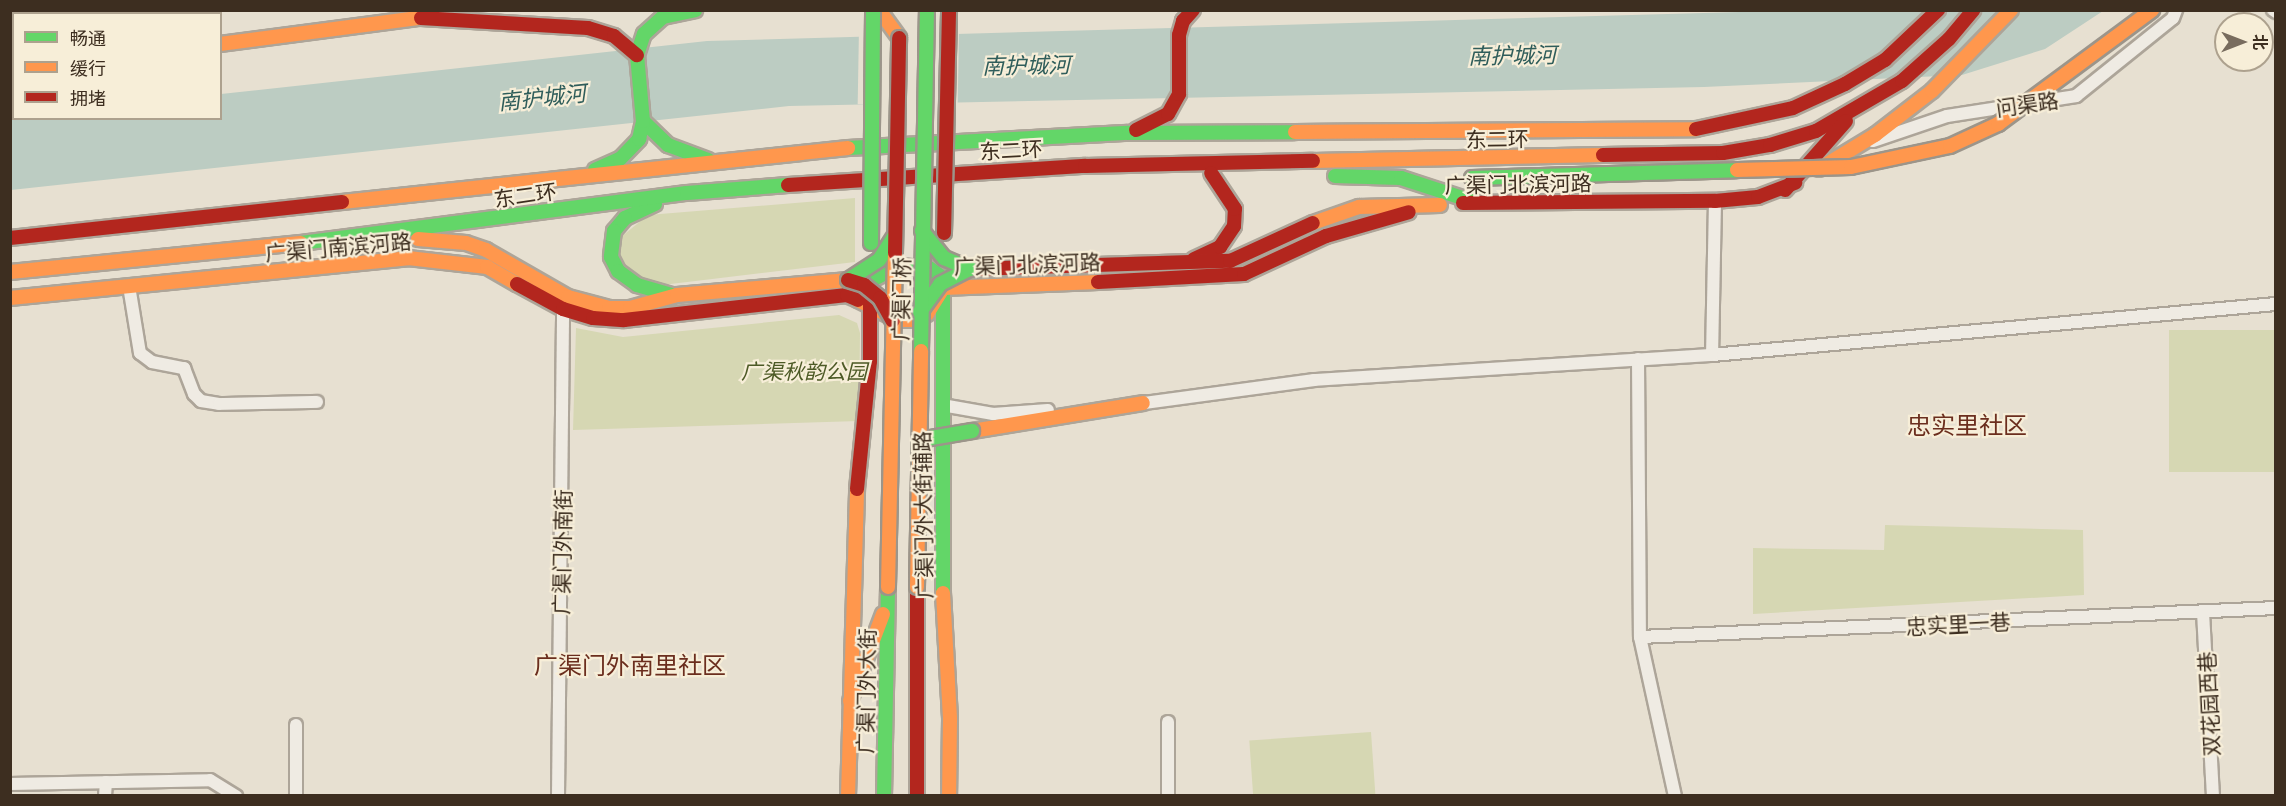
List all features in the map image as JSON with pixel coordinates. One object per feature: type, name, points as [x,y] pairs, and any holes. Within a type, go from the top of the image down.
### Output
[{"type":"main road","points":[[222,44],[474,10]]},
{"type":"main road","points":[[577,178],[620,159],[639,139],[643,121],[637,55],[644,34],[653,24],[675,13],[694,10]]},
{"type":"main road","points":[[879,10],[891,22],[899,38]]},
{"type":"main road","name":"广渠门桥","points":[[888,594],[900,10]]},
{"type":"main road","name":"广渠门外大街辅路","points":[[949,10],[942,405],[949,795]]},
{"type":"main road","points":[[1129,133],[1168,114],[1179,94],[1179,35],[1183,21],[1193,10]]},
{"type":"main road","name":"东二环","points":[[10,238],[896,142],[1129,133],[1644,133],[1693,130],[1793,108],[1885,60],[1938,10]]},
{"type":"main road","name":"东二环","points":[[10,272],[360,237],[687,193],[920,174],[1085,166],[1686,156],[1770,145],[1816,131],[1855,111],[1902,81],[1949,39],[1973,10]]},
{"type":"main road","name":"广渠门北滨河路","points":[[944,283],[1224,278],[1244,274],[1326,236],[1440,205],[1475,202],[1715,201],[1785,190],[1875,135],[1932,91],[2011,10]]},
{"type":"main road","points":[[1085,166],[1211,173],[1460,178],[1851,166],[1950,146],[1998,124],[2152,10]]},
{"type":"main road","name":"广渠门桥","points":[[870,281],[873,11]]},
{"type":"main road","name":"广渠门桥","points":[[917,795],[920,312],[928,14]]},
{"type":"main road","points":[[1171,16],[1179,35]]},
{"type":"main road","points":[[421,18],[588,28],[614,36],[637,55]]},
{"type":"main road","points":[[1785,190],[1855,111]]},
{"type":"main road","points":[[643,121],[668,145],[715,162]]},
{"type":"main road","points":[[1179,264],[1214,251],[1230,237],[1234,226],[1234,209],[1211,173]]},
{"type":"main road","points":[[1401,178],[1475,202]]},
{"type":"main road","points":[[676,295],[650,292],[627,279],[610,257],[610,244],[614,231],[625,218],[687,193]]},
{"type":"main road","points":[[922,231],[944,258],[970,269],[1179,264],[1230,261],[1290,231],[1359,207],[1440,205]]},
{"type":"main road","points":[[360,237],[466,243],[486,250],[587,305],[630,308],[676,295],[848,280],[864,285],[880,298],[893,321]]},
{"type":"main road","points":[[848,280],[879,260],[894,237]]},
{"type":"main road","name":"广渠门南滨河路","points":[[10,298],[408,258],[487,267],[563,309],[593,318],[624,320],[846,296],[870,305]]},
{"type":"main road","points":[[848,795],[855,505],[870,361],[870,305],[870,281],[898,266],[929,268],[944,283],[927,314],[916,320],[898,320],[870,305]]},
{"type":"main road","points":[[920,312],[940,284],[970,269]]},
{"type":"main road","points":[[919,440],[1143,403]]},
{"type":"main road","points":[[850,701],[888,594]]},
{"type":"main road","name":"广渠门外大街","points":[[884,795],[888,594]]},
{"type":"street","name":"问渠路","points":[[1852,149],[1947,116],[2076,96],[2177,13]]},
{"type":"street","points":[[1712,355],[1715,201]]},
{"type":"street","points":[[129,286],[140,353],[152,362],[184,368],[194,394],[201,401],[219,404],[317,402]]},
{"type":"street","points":[[942,405],[993,414],[1143,403],[1314,380],[1712,355],[2276,304]]},
{"type":"street","name":"广渠门外南街","points":[[558,795],[563,309]]},
{"type":"street","points":[[1638,359],[1640,637],[1675,795]]},
{"type":"street","name":"忠实里一巷","points":[[1640,637],[2276,608]]},
{"type":"street","name":"双花园西巷","points":[[2203,612],[2213,795]]},
{"type":"street","points":[[1168,722],[1168,795]]},
{"type":"street","points":[[296,725],[296,795]]},
{"type":"street","points":[[10,784],[210,780],[236,795]]},
{"type":"street","points":[[105,795],[106,782]]},
{"type":"green space","points":[[855,198],[855,262],[654,286],[627,273],[618,255],[621,237],[648,215]]},
{"type":"green space","name":"广渠秋韵公园","points":[[839,315],[857,323],[860,333],[859,421],[573,430],[576,328],[623,337]]},
{"type":"green space","points":[[2169,330],[2274,330],[2274,472],[2169,472]]},
{"type":"green space","points":[[1885,525],[2083,530],[2084,595],[1753,614],[1753,548],[1884,550]]},
{"type":"green space","points":[[1371,732],[1375,795],[1253,796],[1249,741]]},
{"type":"water","name":"南护城河","points":[[1775,11],[2103,11],[2045,49],[1962,75],[1704,87],[789,106],[11,190],[10,117],[12,120],[222,120],[222,94],[707,41]]},
{"type":"pier","points":[[859,27],[959,29],[958,106],[858,104]]},
{"type":"traffic: fast","points":[[595,170],[620,159],[639,139],[643,121],[637,55],[644,34],[663,17],[695,10]]},
{"type":"traffic: fast","points":[[921,351],[927,10]]},
{"type":"traffic: fast","points":[[871,243],[873,11]]},
{"type":"traffic: fast","points":[[643,121],[668,145],[708,160]]},
{"type":"traffic: fast","points":[[848,148],[1129,133],[1295,132]]},
{"type":"traffic: fast","points":[[1472,178],[1737,170]]},
{"type":"traffic: fast","points":[[1335,176],[1401,178],[1475,202]]},
{"type":"traffic: fast","points":[[301,243],[687,193],[788,185]]},
{"type":"traffic: fast","points":[[655,204],[625,218],[614,231],[611,257],[618,271],[637,285],[672,295]]},
{"type":"traffic: fast","points":[[922,231],[944,258],[970,269]]},
{"type":"traffic: fast","points":[[848,280],[879,260],[894,237]]},
{"type":"traffic: fast","points":[[870,281],[898,266],[929,268],[943,278]]},
{"type":"traffic: fast","points":[[920,312],[940,284],[970,269]]},
{"type":"traffic: fast","points":[[943,291],[943,593]]},
{"type":"traffic: fast","points":[[919,440],[972,431]]},
{"type":"traffic: fast","points":[[884,796],[888,587]]},
{"type":"traffic: slow","points":[[879,10],[899,38]]},
{"type":"traffic: slow","points":[[1819,169],[1875,135],[1932,91],[2011,10]]},
{"type":"traffic: slow","points":[[1737,170],[1851,167],[1950,146],[1998,124],[2152,10]]},
{"type":"traffic: slow","points":[[222,44],[433,16]]},
{"type":"traffic: slow","points":[[1295,132],[1696,129]]},
{"type":"traffic: slow","points":[[342,202],[848,148]]},
{"type":"traffic: slow","points":[[1313,161],[1603,155]]},
{"type":"traffic: slow","points":[[1313,223],[1359,207],[1440,205]]},
{"type":"traffic: slow","points":[[418,239],[466,243],[486,250],[568,297],[609,308],[630,308],[677,295],[848,280]]},
{"type":"traffic: slow","points":[[10,272],[301,243]]},
{"type":"traffic: slow","points":[[888,587],[895,253]]},
{"type":"traffic: slow","points":[[10,298],[408,258],[487,267],[517,284]]},
{"type":"traffic: slow","points":[[858,300],[898,320],[916,320],[927,314],[943,288],[1098,282]]},
{"type":"traffic: slow","points":[[917,587],[921,351]]},
{"type":"traffic: slow","points":[[972,431],[1143,403]]},
{"type":"traffic: slow","points":[[848,796],[857,489]]},
{"type":"traffic: slow","points":[[943,593],[950,719],[949,796]]},
{"type":"traffic: slow","points":[[850,701],[883,614]]},
{"type":"traffic: jam","points":[[944,233],[949,10]]},
{"type":"traffic: jam","points":[[1136,130],[1168,114],[1179,94],[1179,35],[1183,21],[1193,10]]},
{"type":"traffic: jam","points":[[1696,129],[1793,108],[1845,84],[1885,60],[1938,10]]},
{"type":"traffic: jam","points":[[1603,155],[1723,153],[1770,145],[1816,131],[1902,81],[1949,39],[1973,10]]},
{"type":"traffic: jam","points":[[421,18],[588,28],[614,36],[637,55]]},
{"type":"traffic: jam","points":[[895,253],[899,38]]},
{"type":"traffic: jam","points":[[1785,190],[1846,121]]},
{"type":"traffic: jam","points":[[788,185],[1085,166],[1313,161]]},
{"type":"traffic: jam","points":[[1194,259],[1220,247],[1234,226],[1235,209],[1211,173]]},
{"type":"traffic: jam","points":[[1463,203],[1715,201],[1758,197],[1795,183]]},
{"type":"traffic: jam","points":[[10,238],[342,202]]},
{"type":"traffic: jam","points":[[1098,282],[1244,274],[1326,236],[1409,212]]},
{"type":"traffic: jam","points":[[970,269],[1230,261],[1313,223]]},
{"type":"traffic: jam","points":[[848,280],[864,285],[880,298],[893,321]]},
{"type":"traffic: jam","points":[[517,284],[563,309],[593,318],[624,320],[847,295],[858,300]]},
{"type":"traffic: jam","points":[[857,489],[870,361],[870,296]]},
{"type":"traffic: jam","points":[[917,587],[917,796]]},
{"type":"district","name":"忠实里社区","points":[[1967,425]]},
{"type":"district","name":"广渠门外南里社区","points":[[630,665]]}]
